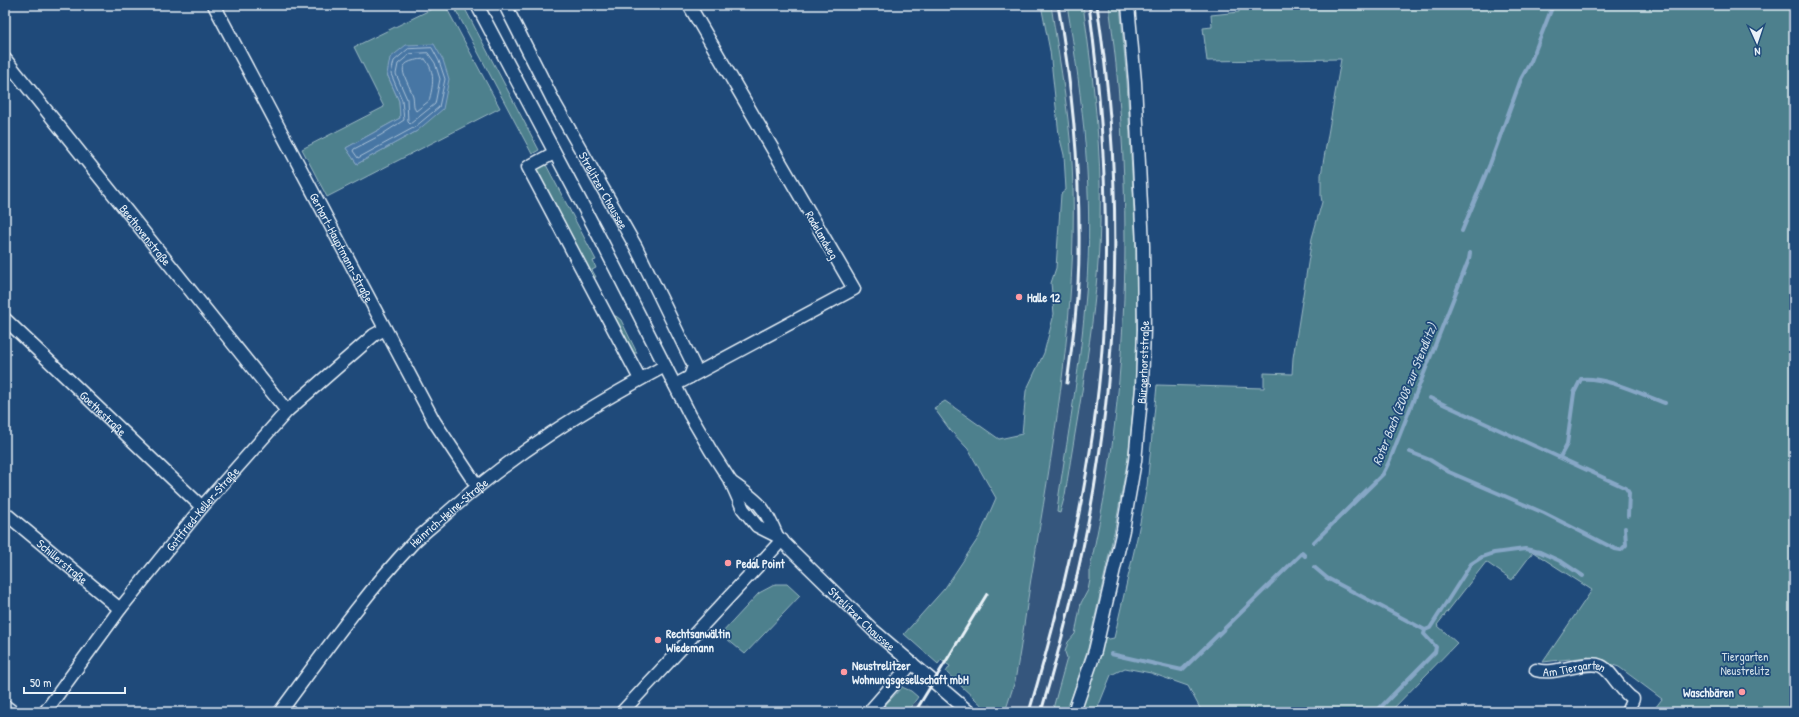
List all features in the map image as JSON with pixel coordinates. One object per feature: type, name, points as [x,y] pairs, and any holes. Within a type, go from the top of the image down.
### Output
[{"type":"street","name":"Gerhart-Hauptmann-Straße","points":[[214,5],[434,421],[477,486]]},
{"type":"street","name":"Strelitzer Chaussee","points":[[477,5],[602,242],[675,385],[711,451],[731,482],[743,509],[749,518],[757,526],[780,538],[873,630],[969,712]]},
{"type":"street","name":"Strelitzer Chaussee","points":[[505,5],[555,104],[636,247],[694,366],[690,377]]},
{"type":"street","name":"Radelandweg","points":[[675,385],[854,289],[689,5]]},
{"type":"street","name":"Bürgerhorststraße","points":[[1074,712],[1095,650],[1123,530],[1134,461],[1142,388],[1144,329],[1143,246],[1135,82],[1128,5]]},
{"type":"street","name":"Beethovenstraße","points":[[5,59],[286,411]]},
{"type":"street","points":[[554,153],[528,167],[640,379]]},
{"type":"street","name":"Goethestraße","points":[[5,319],[202,506]]},
{"type":"street","name":"Gottfried-Keller-Straße","points":[[45,712],[120,610],[202,506],[286,411],[374,335],[385,328]]},
{"type":"street","name":"Heinrich-Heine-Straße","points":[[280,712],[355,610],[414,543],[477,486],[540,439],[605,398],[665,366]]},
{"type":"street","name":"Strelitzer Chaussee","points":[[731,482],[760,504],[769,516],[780,538]]},
{"type":"street","name":"Schillerstraße","points":[[5,513],[120,610]]},
{"type":"street","points":[[622,712],[780,538]]},
{"type":"street","points":[[869,712],[912,663]]},
{"type":"street","name":"Am Tiergarten","points":[[1536,670],[1550,672],[1595,664],[1603,667],[1627,696],[1633,699],[1627,712]]},
{"type":"street","points":[[5,706],[13,712]]},
{"type":"shaded area","points":[[1051,5],[1067,5],[1080,97],[1088,188],[1086,293],[1082,336],[1059,494],[1061,512],[1065,495],[1089,337],[1100,223],[1099,147],[1083,5],[1109,5],[1115,50],[1124,146],[1126,224],[1124,309],[1121,355],[1108,475],[1090,569],[1088,590],[1081,603],[1075,634],[1068,642],[1065,652],[1067,658],[1052,712],[1007,712],[1006,711],[1017,669],[1050,465],[1067,336],[1070,293],[1073,188],[1071,153],[1065,98]]},
{"type":"shaded area","points":[[915,701],[925,706],[927,704],[936,712],[907,712]]},
{"type":"green space","points":[[440,5],[445,5],[500,108],[327,197],[302,149],[384,107],[354,47]],"holes":[[[387,74],[417,131],[357,164],[346,148],[400,118],[399,101]]]},
{"type":"green space","points":[[453,5],[463,5],[539,150],[532,154]]},
{"type":"green space","points":[[1041,5],[1051,5],[1062,73],[1072,165],[1073,233],[1068,324],[1051,459],[1015,681],[1005,712],[989,712],[946,672],[950,666],[941,660],[938,664],[904,634],[945,588],[979,537],[996,498],[968,449],[950,430],[934,408],[945,401],[999,439],[1022,434],[1026,391],[1044,353],[1054,314],[1051,283],[1056,268],[1061,194],[1066,190],[1064,155],[1059,135],[1050,51]]},
{"type":"green space","points":[[1067,5],[1083,5],[1098,141],[1100,168],[1100,222],[1096,290],[1092,325],[1065,495],[1060,513],[1057,512],[1059,494],[1084,319],[1089,221],[1086,149],[1078,77]]},
{"type":"green space","points":[[1109,5],[1120,5],[1127,82],[1136,247],[1137,330],[1135,388],[1128,458],[1115,528],[1088,648],[1067,712],[1052,712],[1067,658],[1065,652],[1068,642],[1075,634],[1081,603],[1088,590],[1090,580],[1090,569],[1108,475],[1116,416],[1121,358],[1125,240],[1124,181],[1121,122]]},
{"type":"green space","name":"Tiergarten Neustrelitz","points":[[1239,5],[1794,5],[1794,712],[1652,712],[1662,699],[1619,667],[1588,657],[1543,662],[1592,590],[1533,552],[1512,580],[1486,562],[1437,625],[1457,643],[1390,712],[1202,712],[1188,686],[1151,673],[1125,668],[1111,675],[1096,712],[1080,712],[1104,636],[1109,639],[1114,638],[1137,538],[1147,486],[1157,385],[1264,388],[1264,373],[1292,374],[1293,358],[1312,238],[1322,202],[1321,175],[1341,59],[1207,61],[1203,28],[1212,27],[1211,15],[1239,12]]},
{"type":"green space","points":[[544,161],[596,260],[593,261],[596,268],[592,270],[596,277],[592,278],[534,167]]},
{"type":"green space","points":[[616,316],[621,320],[637,353],[633,353],[612,317]]},
{"type":"green space","points":[[776,584],[787,584],[800,596],[745,654],[721,634],[759,593]]},
{"type":"green space","points":[[902,687],[911,691],[918,697],[907,712],[879,712]]},
{"type":"water","points":[[434,44],[443,60],[449,79],[443,109],[417,131],[357,164],[346,148],[400,118],[399,101],[387,74],[390,58],[406,45]]},
{"type":"waterway","name":"Roter Bach (Z008 zur Stendlitz)","points":[[1462,231],[1490,164],[1521,79],[1531,61],[1553,5]]},
{"type":"waterway","name":"Roter Bach (Z008 zur Stendlitz)","points":[[1314,542],[1383,474],[1469,259],[1470,253]]},
{"type":"waterway","points":[[1560,457],[1567,444],[1574,393],[1581,379],[1601,380],[1612,383],[1665,403]]},
{"type":"waterway","points":[[1430,398],[1626,488],[1629,493],[1628,516]]},
{"type":"waterway","points":[[1410,452],[1430,460],[1449,472],[1544,513],[1615,549],[1621,550],[1626,545],[1625,528]]},
{"type":"waterway","points":[[1314,567],[1327,578],[1425,630],[1430,628],[1471,564],[1482,557],[1494,553],[1525,549],[1540,552],[1562,562],[1583,576]]},
{"type":"waterway","name":"Roter Bach (Z008 zur Stendlitz)","points":[[1111,654],[1182,670],[1302,553],[1305,556]]},
{"type":"waterway","points":[[1376,712],[1435,652],[1436,647],[1424,634],[1425,630]]},
{"type":"railway","points":[[1058,5],[1071,96],[1079,219],[1077,300],[1067,383]]},
{"type":"railway","points":[[1029,712],[1054,623],[1075,532],[1092,441],[1102,349],[1105,263],[1104,177],[1102,134],[1089,5]]},
{"type":"railway","points":[[1041,712],[1066,620],[1087,526],[1106,406],[1111,349],[1115,234],[1113,177],[1105,62],[1097,5]]},
{"type":"railway","points":[[915,712],[987,594]]},
{"type":"place","name":"Halle 12","points":[[1019,297]]},
{"type":"place","name":"Pedal Point","points":[[728,563]]},
{"type":"place","name":"Rechtsanwältin Wiedemann","points":[[658,640]]},
{"type":"place","name":"Neustrelitzer Wohnungsgesellschaft mbH","points":[[844,672]]},
{"type":"place","name":"Waschbären","points":[[1742,692]]}]
